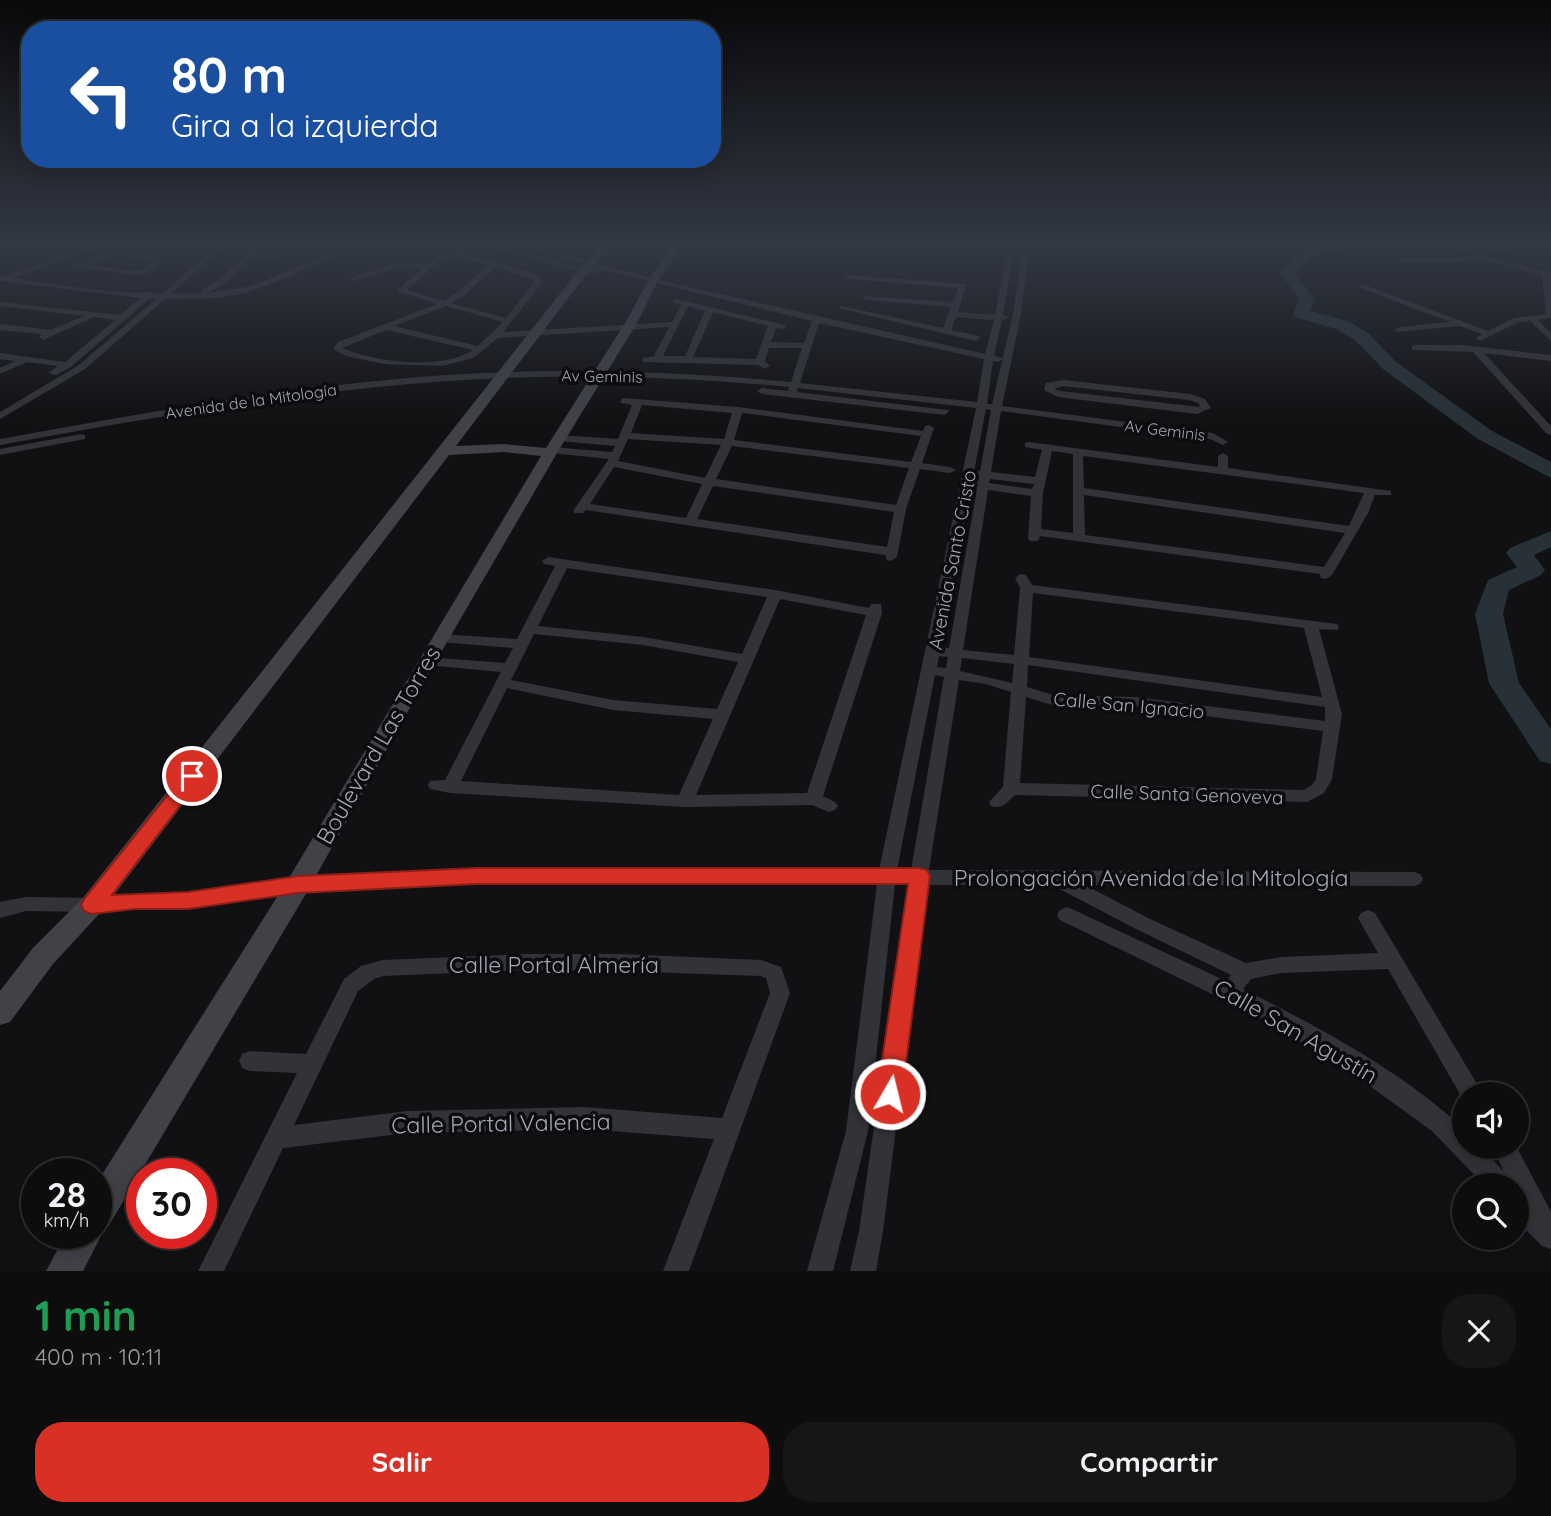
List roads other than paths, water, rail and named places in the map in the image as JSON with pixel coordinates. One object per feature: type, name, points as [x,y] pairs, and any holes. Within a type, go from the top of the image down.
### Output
[{"type":"main road","points":[[0,1013],[43,956],[92,905],[561,302]]},
{"type":"main road","name":"Boulevard Las Torres","points":[[112,1189],[298,885],[439,638],[596,379],[623,326],[639,302]]},
{"type":"main road","points":[[445,451],[554,447]]},
{"type":"main road","points":[[63,1271],[76,1249]]},
{"type":"street","points":[[0,405],[67,365],[140,302]]},
{"type":"street","points":[[0,416],[82,366],[155,302]]},
{"type":"street","points":[[438,302],[507,321]]},
{"type":"street","points":[[447,302],[341,344],[337,349],[386,364],[463,359],[480,349],[522,302]]},
{"type":"street","points":[[657,358],[673,327],[681,302]]},
{"type":"street","points":[[646,360],[688,359],[763,365],[766,345],[778,326],[682,302]]},
{"type":"street","points":[[742,302],[1006,360]]},
{"type":"street","points":[[864,313],[865,302]]},
{"type":"street","points":[[901,302],[1016,316]]},
{"type":"street","points":[[946,332],[958,302]]},
{"type":"street","name":"Avenida Santo Cristo","points":[[863,1271],[871,1231],[919,876],[984,481],[989,358],[1001,302]]},
{"type":"street","name":"Avenida Santo Cristo","points":[[820,1271],[857,1131],[887,877],[968,479],[1006,360],[1018,302]]},
{"type":"street","points":[[1404,302],[1488,333]]},
{"type":"street","points":[[0,304],[121,318]]},
{"type":"street","points":[[0,309],[10,305]]},
{"type":"street","points":[[842,308],[976,338]]},
{"type":"street","points":[[688,359],[710,309]]},
{"type":"street","points":[[0,327],[47,335],[94,315]]},
{"type":"street","points":[[1463,348],[1509,323],[1531,317],[1550,316]]},
{"type":"street","points":[[1531,317],[1551,338]]},
{"type":"street","points":[[794,388],[816,320]]},
{"type":"street","points":[[1399,330],[1460,323]]},
{"type":"street","points":[[497,332],[536,333],[623,326],[673,327]]},
{"type":"street","points":[[384,327],[480,349]]},
{"type":"street","points":[[766,345],[808,346]]},
{"type":"street","points":[[1416,348],[1463,348],[1551,358]]},
{"type":"street","points":[[1476,350],[1551,432]]},
{"type":"street","points":[[0,356],[82,366]]},
{"type":"street","points":[[0,371],[27,359]]},
{"type":"street","name":"Av Geminis","points":[[501,379],[596,379],[696,386],[794,388],[1134,431],[1212,445],[1223,442],[1213,436],[1134,431]]},
{"type":"street","name":"Avenida de la Mitología","points":[[0,442],[212,405],[320,391],[501,379]]},
{"type":"street","name":"Avenida de la Mitología","points":[[0,452],[219,411],[501,379]]},
{"type":"street","points":[[1063,383],[1191,397],[1202,401],[1206,408],[1197,411],[1136,404],[1058,394],[1049,390],[1049,385],[1063,383]]},
{"type":"street","points":[[624,401],[638,402],[738,410],[928,430],[913,466],[900,509],[892,554],[690,522],[580,510],[613,459],[638,402]]},
{"type":"street","points":[[1111,428],[1114,401]]},
{"type":"street","points":[[1134,431],[1136,404]]},
{"type":"street","points":[[690,522],[710,482],[738,410]]},
{"type":"street","points":[[554,447],[623,439],[727,442],[950,470]]},
{"type":"street","points":[[1028,445],[1047,450],[1387,493]]},
{"type":"street","points":[[554,447],[710,482],[900,509]]},
{"type":"street","points":[[1047,450],[1038,487],[1034,535],[1327,573],[1371,491]]},
{"type":"street","points":[[1078,453],[1079,539]]},
{"type":"street","points":[[1223,456],[1223,472]]},
{"type":"street","points":[[968,479],[1038,487]]},
{"type":"street","points":[[1078,491],[1352,530]]},
{"type":"street","points":[[555,562],[775,594],[876,610],[822,802],[685,801],[443,786],[504,683],[555,562]]},
{"type":"street","points":[[997,802],[1011,789],[1024,583],[1332,627]]},
{"type":"street","points":[[685,801],[775,594]]},
{"type":"street","name":"Calle Santa Genoveva","points":[[1011,789],[1307,796],[1318,789],[1324,779],[1334,715],[1311,625]]},
{"type":"street","points":[[529,629],[643,641],[747,659]]},
{"type":"street","points":[[439,638],[522,644]]},
{"type":"street","name":"Calle San Ignacio","points":[[934,651],[1021,660],[1331,703]]},
{"type":"street","points":[[426,661],[511,668]]},
{"type":"street","name":"Calle San Ignacio","points":[[930,670],[1019,688],[1052,700],[1135,702],[1331,727]]},
{"type":"street","points":[[504,683],[613,705],[723,715]]},
{"type":"street","points":[[920,719],[945,722]]},
{"type":"street","name":"Prolongación Avenida de la Mitología","points":[[0,910],[26,904],[92,905],[188,900],[298,885],[477,876],[1414,879]]},
{"type":"street","name":"Calle San Agustín","points":[[1055,878],[1143,924],[1245,972]]},
{"type":"street","name":"Calle San Agustín","points":[[1067,915],[1230,990],[1365,1068],[1442,1125],[1488,1173]]},
{"type":"street","points":[[1368,918],[1465,1082]]},
{"type":"street","name":"Calle Portal Almería","points":[[313,1064],[351,985],[368,972],[383,968],[484,961],[639,961],[761,968],[774,973],[779,993],[727,1129]]},
{"type":"street","points":[[1230,990],[1245,972],[1281,965],[1392,961]]},
{"type":"street","points":[[211,1271],[313,1064],[250,1061]]},
{"type":"street","name":"Calle Portal Valencia","points":[[276,1139],[422,1121],[585,1118],[727,1129]]},
{"type":"street","points":[[676,1271],[727,1129]]},
{"type":"street","points":[[1510,1159],[1551,1238]]},
{"type":"street","points":[[1529,1215],[1551,1238]]},
{"type":"waterway","points":[[1306,302],[1301,314],[1342,325],[1362,337],[1389,365],[1485,435],[1551,471]]},
{"type":"waterway","points":[[1551,538],[1519,553],[1532,570],[1497,586],[1489,614],[1504,683],[1551,753]]}]
